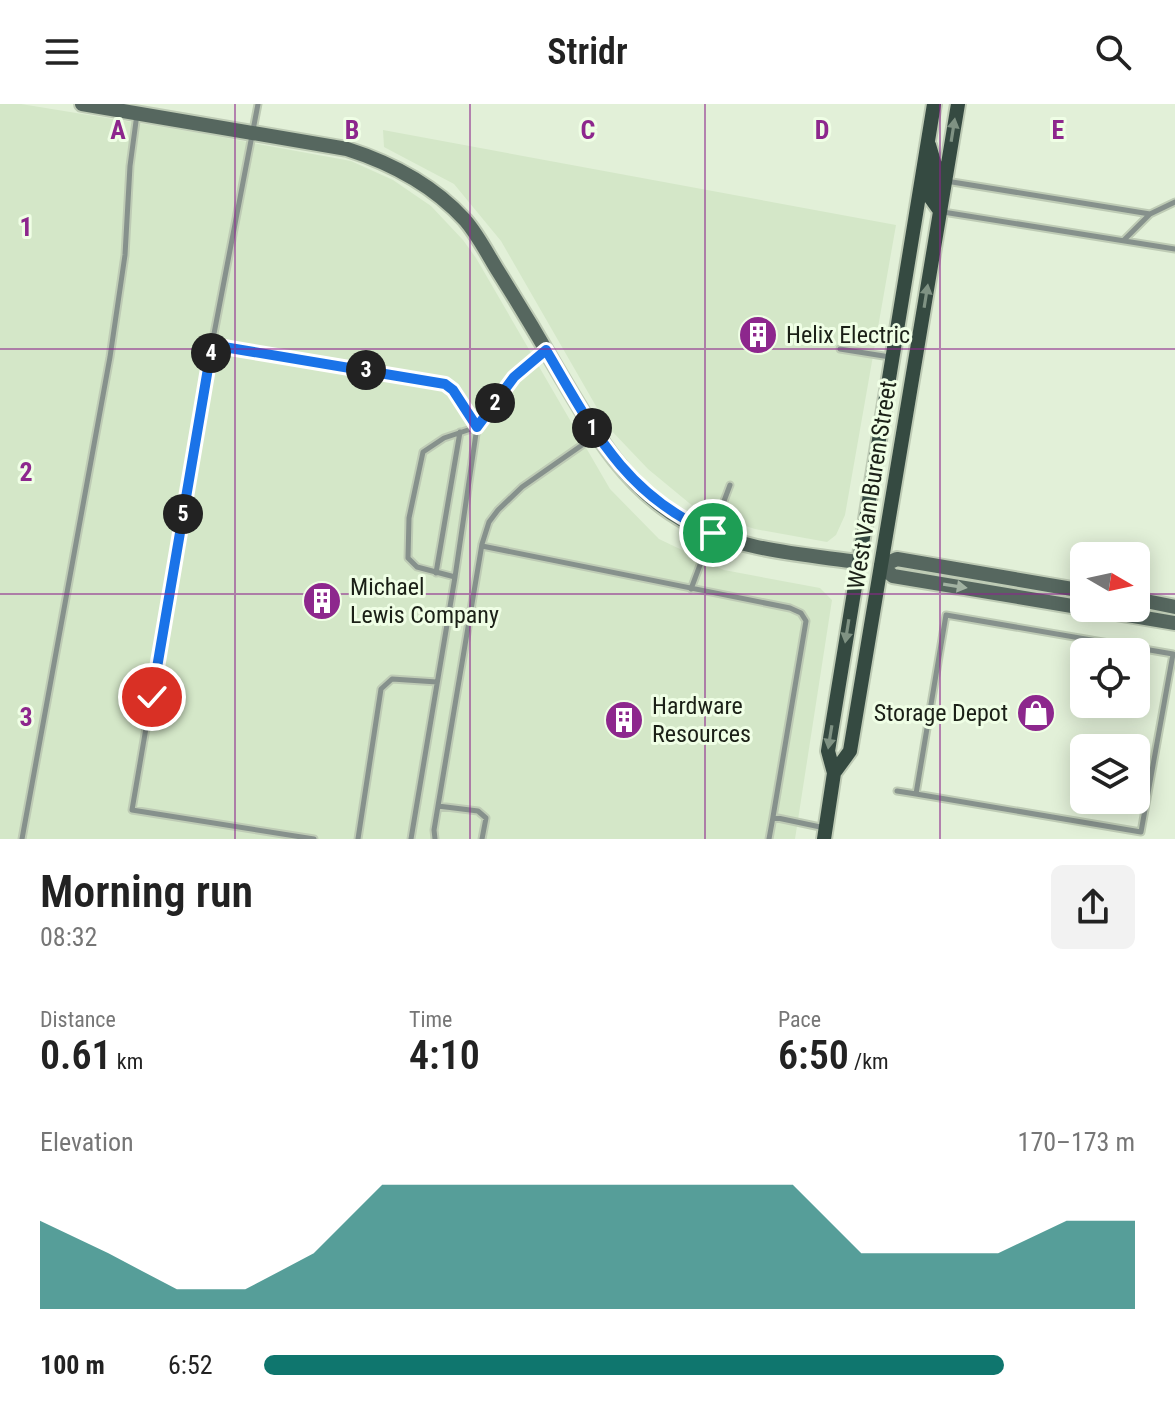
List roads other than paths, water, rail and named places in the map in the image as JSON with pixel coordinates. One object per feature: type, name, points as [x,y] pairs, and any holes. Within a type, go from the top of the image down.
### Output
[{"type":"main road","name":"West Van Buren Street","points":[[825,834],[834,773],[828,751],[934,104]]},
{"type":"main road","name":"West Van Buren Street","points":[[834,773],[850,751],[958,104]]},
{"type":"main road","points":[[928,140],[935,165],[930,197],[940,211]]},
{"type":"main road","points":[[857,562],[881,566]]},
{"type":"street","points":[[82,104],[347,149],[379,159],[441,198],[467,222],[596,435],[643,491],[686,522],[713,533],[770,549],[857,562]]},
{"type":"street","points":[[1070,589],[897,559],[881,566],[893,576],[1070,606]]},
{"type":"street","points":[[1150,602],[1175,607]]},
{"type":"street","points":[[1150,619],[1175,623]]},
{"type":"lane","points":[[258,104],[212,345],[132,810],[314,839]]},
{"type":"lane","points":[[22,839],[110,357],[125,255],[128,179],[138,113]]},
{"type":"lane","points":[[945,181],[1150,214]]},
{"type":"lane","points":[[1123,240],[1150,214],[1175,202]]},
{"type":"lane","points":[[940,211],[1175,249]]},
{"type":"lane","points":[[212,345],[445,384],[453,390],[477,427]]},
{"type":"lane","points":[[840,349],[891,358]]},
{"type":"lane","points":[[411,839],[477,427],[514,377],[546,350]]},
{"type":"lane","points":[[455,577],[417,567],[408,558],[409,518],[423,452],[444,438],[477,427]]},
{"type":"lane","points":[[436,573],[460,431]]},
{"type":"lane","points":[[435,839],[434,830],[482,546],[489,522],[522,487],[596,435]]},
{"type":"lane","points":[[691,589],[730,485]]},
{"type":"lane","points":[[482,546],[790,608],[801,613],[806,621],[769,839]]},
{"type":"lane","points":[[897,791],[1141,832],[1173,654],[946,615],[916,794]]},
{"type":"lane","points":[[358,839],[381,689],[392,679],[437,682]]},
{"type":"lane","points":[[438,806],[478,811],[486,818],[482,839]]},
{"type":"lane","points":[[773,817],[825,834]]},
{"type":"place","name":"Helix Electric","points":[[758,335]]},
{"type":"place","name":"Michael Lewis Company","points":[[322,601]]},
{"type":"place","name":"Storage Depot","points":[[1036,713]]},
{"type":"place","name":"Hardware Resources","points":[[624,720]]}]
